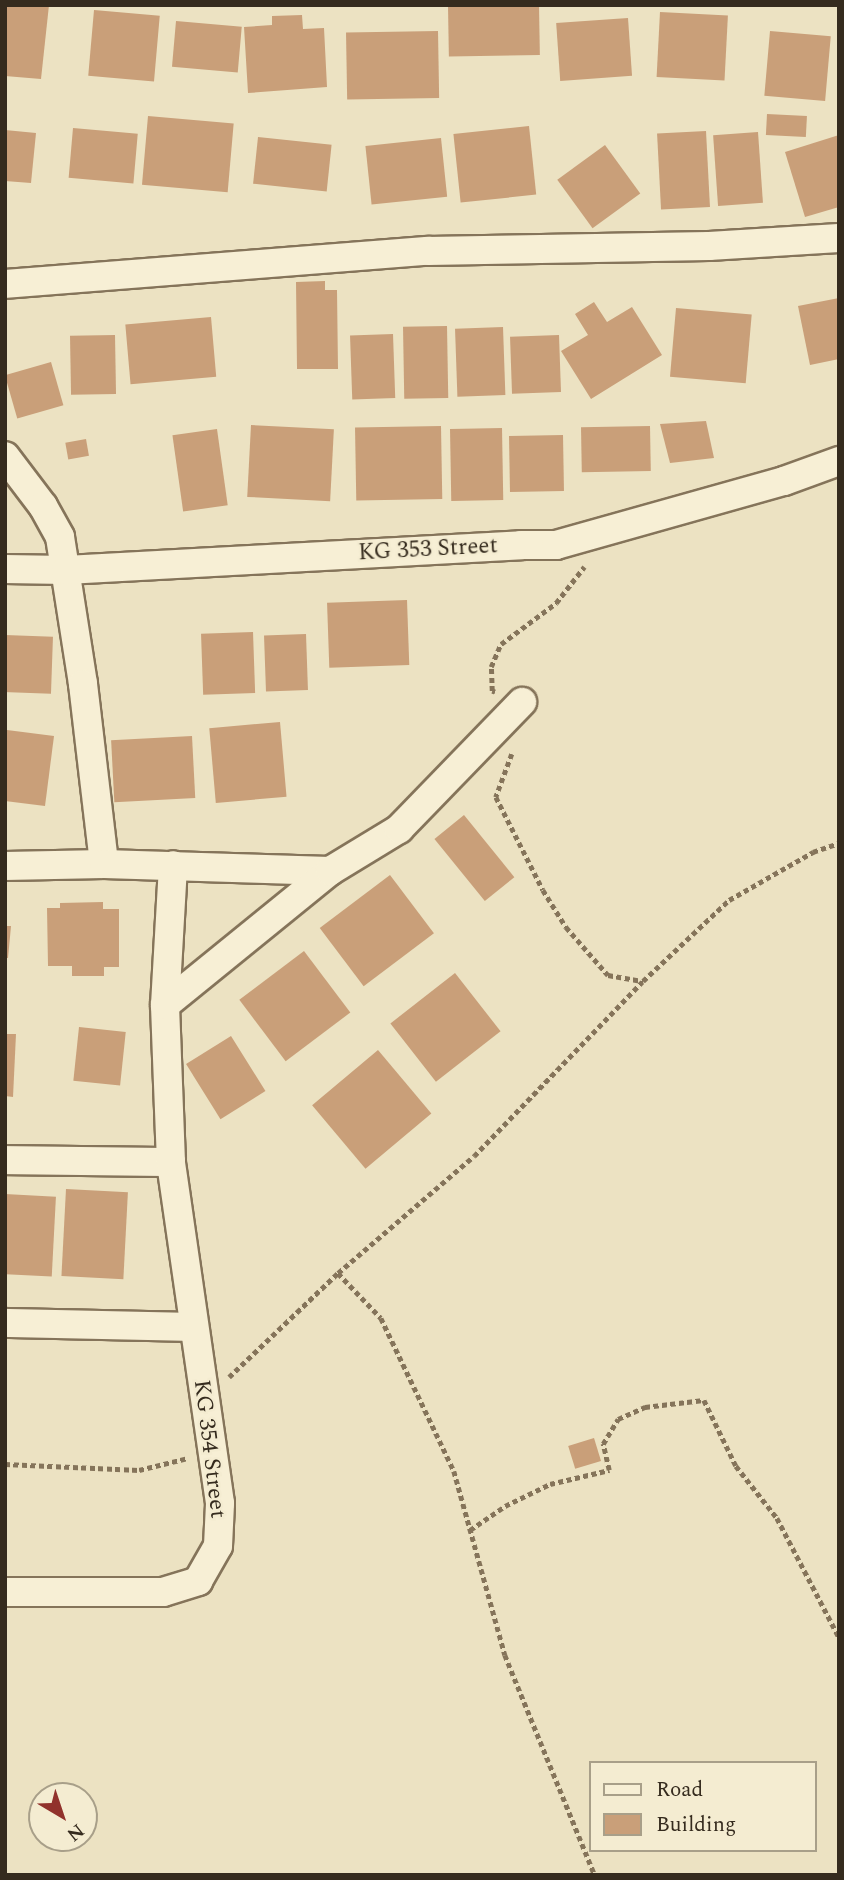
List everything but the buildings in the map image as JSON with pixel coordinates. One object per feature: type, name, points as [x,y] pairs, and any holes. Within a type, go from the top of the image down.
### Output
[{"type":"street","points":[[5,284],[428,251],[709,246],[839,238]]},
{"type":"street","points":[[5,456],[43,506],[61,537],[104,864]]},
{"type":"street","name":"KG 353 Street","points":[[5,569],[66,570],[521,544],[556,545],[784,481],[839,461]]},
{"type":"street","points":[[165,1005],[330,871],[399,829],[522,702]]},
{"type":"street","points":[[5,866],[173,865],[330,871]]},
{"type":"street","name":"KG 354 Street","points":[[5,1592],[163,1592],[198,1581],[218,1546],[220,1503],[192,1327],[171,1162],[165,1005],[173,865]]},
{"type":"street","points":[[5,1160],[171,1162]]},
{"type":"street","points":[[5,1323],[192,1327]]},
{"type":"path","points":[[522,702],[492,691],[491,667],[501,644],[556,603],[584,566],[556,545]]},
{"type":"path","points":[[513,751],[496,797],[543,890],[566,927],[608,975],[643,981]]},
{"type":"path","points":[[202,1396],[231,1376],[338,1272],[474,1156],[643,981],[729,900],[813,852],[839,843]]},
{"type":"path","points":[[338,1272],[381,1318],[454,1471],[505,1655],[595,1875]]},
{"type":"path","points":[[470,1530],[505,1506],[550,1484],[609,1470],[603,1444],[618,1419],[645,1407],[704,1400],[736,1466],[778,1518],[839,1637]]},
{"type":"path","points":[[5,1464],[139,1470],[213,1452]]}]
